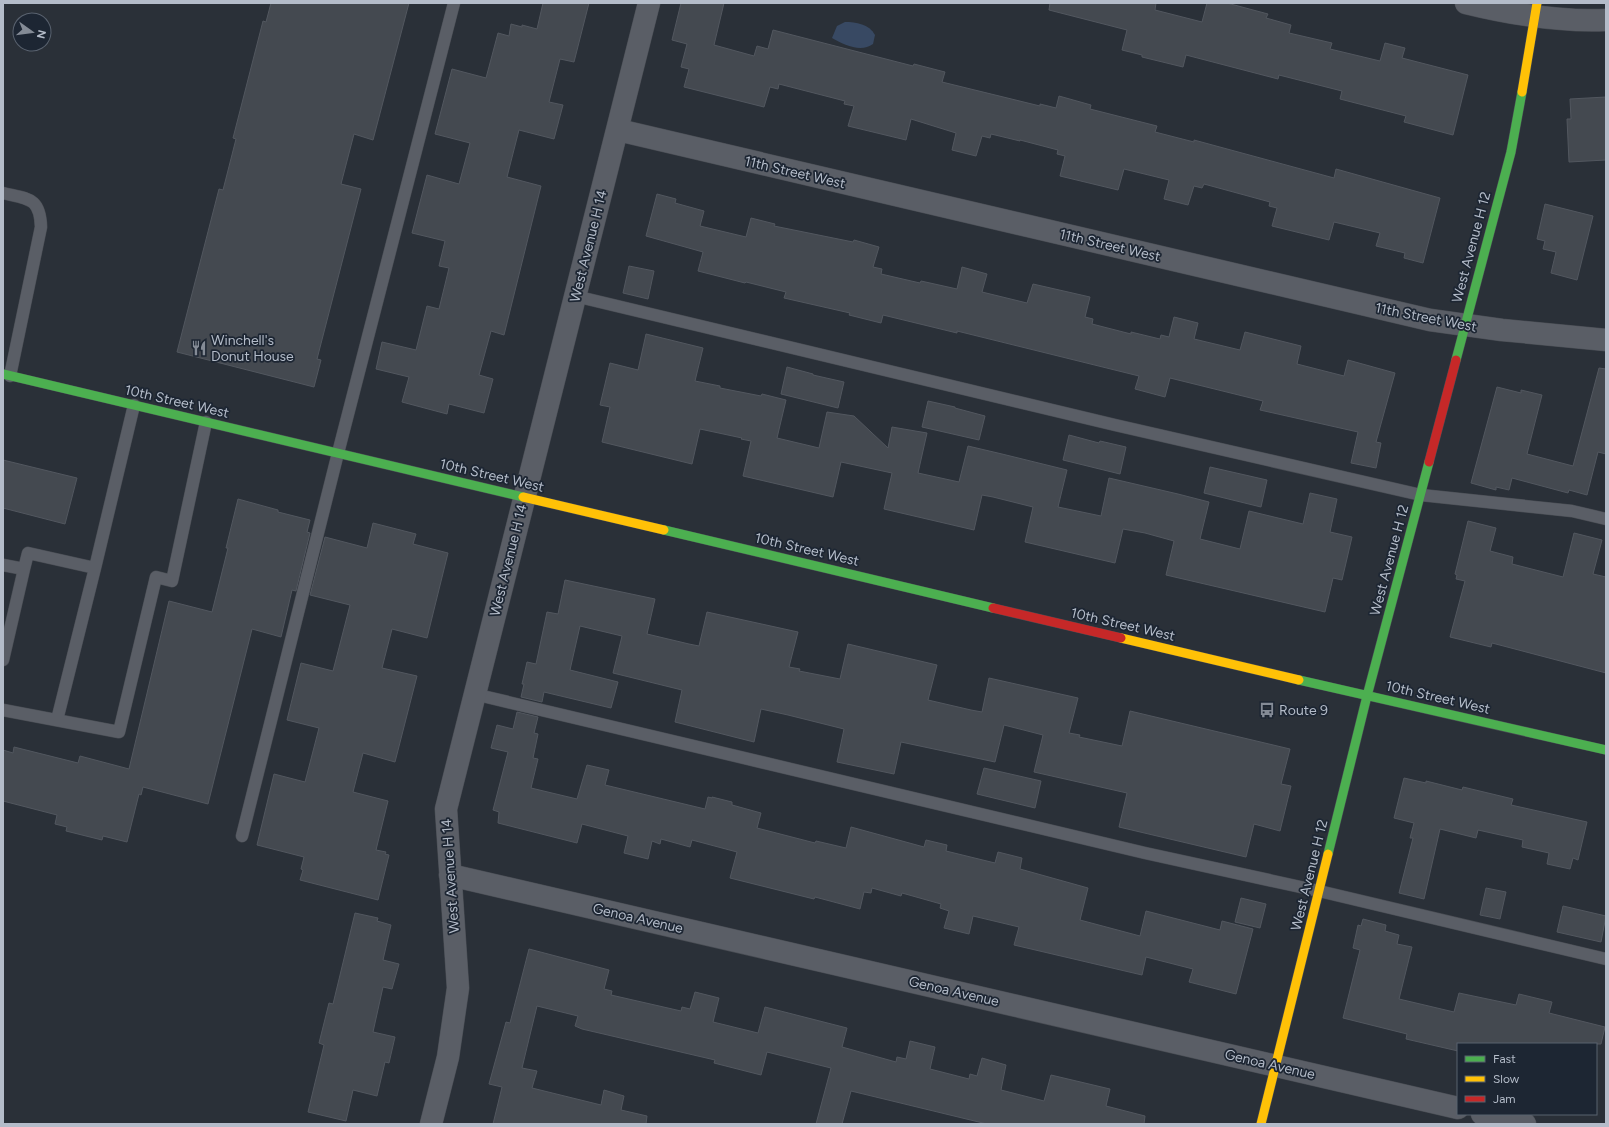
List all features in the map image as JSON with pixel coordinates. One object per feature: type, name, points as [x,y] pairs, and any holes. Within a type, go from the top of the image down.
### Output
[{"type":"main road","name":"West Avenue H 12","points":[[1261,1124],[1367,696],[1511,152],[1536,9]]},
{"type":"main road","name":"10th Street West","points":[[6,375],[1367,696],[1606,750]]},
{"type":"street","name":"West Avenue H 14","points":[[430,1124],[448,1058],[458,988],[446,809],[649,3]]},
{"type":"street","points":[[1466,3],[1489,8],[1536,9],[1585,21],[1606,20]]},
{"type":"street","name":"11th Street West","points":[[618,130],[1430,320],[1606,340]]},
{"type":"street","name":"Genoa Avenue","points":[[450,875],[1457,1108]]},
{"type":"street","points":[[1486,1115],[1525,1124]]},
{"type":"lane","points":[[242,836],[338,453],[454,3]]},
{"type":"lane","points":[[3,193],[30,200],[38,208],[41,218],[40,236],[6,375]]},
{"type":"lane","points":[[575,296],[1115,425],[1421,495],[1572,511],[1606,519]]},
{"type":"lane","points":[[57,720],[134,405]]},
{"type":"lane","points":[[3,710],[119,732],[156,577],[172,581],[206,422]]},
{"type":"lane","points":[[3,659],[28,554],[95,568]]},
{"type":"lane","points":[[3,565],[24,569]]},
{"type":"lane","points":[[474,694],[1145,853],[1319,891],[1606,959]]},
{"type":"water","points":[[845,22],[858,23],[869,28],[875,35],[873,44],[868,47],[858,48],[852,47],[832,38],[837,26]]},
{"type":"building","points":[[271,3],[409,3],[373,140],[354,134],[341,184],[361,189],[317,359],[321,360],[314,387],[177,352],[219,189],[223,190],[236,139],[233,138],[263,21],[266,22]]},
{"type":"building","points":[[543,3],[589,3],[574,62],[560,59],[549,102],[563,105],[554,139],[519,130],[507,177],[541,186],[504,335],[491,331],[479,375],[493,379],[484,413],[449,404],[447,414],[402,402],[409,377],[376,369],[382,342],[416,350],[427,306],[439,309],[449,268],[439,266],[445,241],[412,233],[427,175],[459,184],[470,143],[435,134],[452,69],[486,78],[498,33],[509,36],[511,24],[537,29]]},
{"type":"building","points":[[681,3],[724,3],[714,45],[754,56],[757,46],[768,49],[773,30],[913,66],[914,64],[945,72],[942,82],[1040,106],[1040,104],[1056,108],[1059,96],[1091,105],[1090,109],[1157,126],[1155,132],[1194,142],[1194,140],[1334,178],[1336,169],[1440,198],[1423,263],[1404,258],[1405,253],[1376,246],[1380,233],[1334,222],[1329,240],[1272,226],[1277,208],[1269,206],[1270,202],[1204,184],[1202,188],[1194,186],[1188,205],[1164,199],[1169,180],[1124,169],[1118,190],[1060,176],[1065,156],[1057,154],[1058,150],[1020,140],[991,134],[990,138],[982,136],[976,156],[952,150],[956,133],[911,119],[906,140],[848,126],[854,106],[844,104],[845,101],[779,84],[778,89],[770,87],[764,107],[684,87],[689,69],[681,67],[687,44],[672,40]]},
{"type":"building","points":[[1050,3],[1156,3],[1155,10],[1202,22],[1207,3],[1227,3],[1268,14],[1266,18],[1291,25],[1289,33],[1332,43],[1330,49],[1380,61],[1385,43],[1405,48],[1402,58],[1468,75],[1453,135],[1404,122],[1406,116],[1340,99],[1342,91],[1279,75],[1278,79],[1186,55],[1183,67],[1142,57],[1142,55],[1122,50],[1127,30],[1049,10]]},
{"type":"building","points":[[1606,97],[1606,160],[1569,162],[1567,119],[1571,119],[1570,99]]},
{"type":"building","points":[[657,194],[676,199],[675,203],[704,211],[700,226],[746,237],[751,218],[775,224],[774,226],[853,242],[854,240],[879,247],[873,267],[882,269],[881,274],[920,283],[921,281],[957,289],[962,267],[987,274],[982,292],[1027,303],[1033,284],[1090,297],[1085,317],[1093,319],[1092,324],[1131,334],[1131,332],[1160,339],[1161,335],[1169,337],[1174,317],[1198,323],[1194,339],[1240,350],[1245,332],[1301,346],[1297,364],[1344,376],[1348,360],[1395,373],[1376,442],[1381,443],[1376,468],[1351,463],[1358,432],[1260,410],[1263,401],[1170,378],[1165,397],[1135,389],[1139,376],[957,331],[957,333],[883,315],[881,323],[849,315],[850,313],[784,298],[786,292],[698,271],[703,252],[646,236]]},
{"type":"building","points":[[1545,204],[1593,216],[1577,280],[1551,273],[1556,252],[1543,249],[1545,241],[1537,239]]},
{"type":"building","points":[[629,266],[654,271],[648,299],[623,293]]},
{"type":"building","points":[[646,334],[703,348],[695,381],[720,386],[720,388],[761,396],[762,394],[786,400],[777,438],[819,448],[827,412],[854,416],[888,448],[892,427],[927,433],[918,473],[959,482],[968,446],[1002,454],[1067,470],[1058,507],[1101,516],[1109,478],[1209,502],[1200,539],[1240,549],[1249,511],[1303,524],[1310,493],[1337,499],[1330,532],[1352,537],[1342,580],[1333,578],[1325,612],[1166,575],[1174,541],[1145,533],[1123,529],[1115,563],[1025,542],[1033,507],[993,497],[982,495],[974,530],[884,509],[892,473],[841,462],[833,497],[743,476],[751,441],[741,439],[742,438],[700,429],[692,464],[602,442],[610,407],[600,405],[610,363],[638,370]]},
{"type":"building","points":[[787,367],[844,382],[838,408],[781,394]]},
{"type":"building","points":[[1599,368],[1606,369],[1606,454],[1598,452],[1587,495],[1569,490],[1568,493],[1512,478],[1509,490],[1496,487],[1496,490],[1471,483],[1497,387],[1521,393],[1521,390],[1542,395],[1527,454],[1573,466]]},
{"type":"building","points":[[928,401],[985,416],[979,440],[922,427]]},
{"type":"building","points":[[1069,435],[1099,443],[1100,441],[1126,447],[1120,474],[1063,460]]},
{"type":"building","points":[[3,460],[77,478],[65,524],[3,508]]},
{"type":"building","points":[[1210,467],[1267,480],[1261,507],[1204,493]]},
{"type":"building","points":[[238,499],[278,510],[278,512],[310,520],[307,532],[310,533],[296,591],[292,590],[281,637],[252,629],[208,804],[143,787],[141,795],[139,794],[127,842],[103,836],[102,840],[66,831],[67,827],[55,824],[57,815],[3,801],[3,750],[13,753],[14,747],[78,763],[80,756],[129,769],[169,601],[212,612],[228,548],[226,548]]},
{"type":"building","points":[[1468,521],[1496,528],[1490,551],[1513,557],[1512,564],[1563,577],[1574,533],[1602,540],[1593,574],[1606,577],[1606,673],[1492,643],[1491,647],[1450,637],[1465,581],[1456,579],[1457,575],[1455,574]]},
{"type":"building","points":[[373,523],[416,534],[413,544],[448,553],[427,638],[392,629],[382,668],[417,676],[395,762],[363,753],[353,792],[388,801],[376,850],[386,852],[385,854],[389,855],[378,900],[300,880],[303,870],[301,869],[304,857],[257,845],[274,774],[305,782],[319,728],[287,720],[301,663],[333,671],[350,605],[310,595],[325,537],[367,548]]},
{"type":"building","points":[[565,580],[655,599],[647,634],[689,644],[699,646],[707,612],[798,632],[789,667],[800,669],[799,671],[840,679],[848,644],[937,665],[928,700],[982,712],[989,678],[1078,698],[1069,733],[1080,735],[1079,737],[1122,746],[1130,711],[1290,749],[1281,784],[1291,786],[1280,831],[1254,824],[1246,857],[1119,827],[1127,793],[1034,772],[1043,735],[1004,725],[995,762],[901,742],[894,774],[837,762],[844,729],[788,715],[761,709],[754,742],[675,722],[682,690],[613,673],[622,636],[580,626],[570,670],[618,682],[611,708],[544,692],[542,702],[521,697],[524,684],[522,684],[527,662],[536,664],[547,612],[558,614]]},
{"type":"building","points":[[517,712],[538,717],[534,733],[538,734],[533,758],[538,759],[531,788],[577,799],[587,765],[609,770],[605,785],[705,809],[708,797],[732,802],[732,805],[761,813],[757,828],[815,843],[816,841],[846,848],[851,827],[924,847],[926,840],[947,845],[946,851],[995,863],[998,852],[1022,858],[1020,869],[1088,888],[1080,920],[1140,936],[1146,911],[1220,930],[1222,921],[1253,929],[1236,994],[1189,982],[1193,969],[1146,957],[1142,975],[1014,945],[1019,927],[973,916],[969,934],[944,928],[949,911],[940,908],[941,904],[902,893],[901,896],[872,888],[871,893],[864,892],[860,909],[815,897],[814,899],[730,878],[737,852],[692,840],[690,847],[661,839],[660,844],[652,841],[648,859],[624,853],[628,836],[582,824],[577,843],[498,823],[499,812],[493,810],[508,752],[491,748],[497,725],[513,729]]},
{"type":"building","points":[[984,768],[1041,781],[1035,808],[977,794]]},
{"type":"building","points":[[1404,778],[1426,783],[1426,781],[1462,790],[1463,787],[1513,799],[1511,805],[1587,822],[1578,860],[1573,858],[1570,869],[1547,864],[1549,853],[1522,847],[1523,840],[1478,830],[1476,838],[1440,829],[1424,899],[1399,893],[1413,838],[1410,838],[1414,823],[1394,818]]},
{"type":"building","points":[[1486,888],[1506,892],[1500,919],[1480,915]]},
{"type":"building","points":[[1241,898],[1266,904],[1260,928],[1235,922]]},
{"type":"building","points":[[1563,906],[1606,916],[1601,942],[1557,932]]},
{"type":"building","points":[[355,913],[378,918],[377,921],[391,925],[383,960],[399,964],[392,989],[383,987],[373,1032],[395,1037],[389,1063],[385,1062],[377,1096],[353,1090],[346,1121],[308,1112],[324,1045],[319,1043],[329,1003],[333,1004]]},
{"type":"building","points":[[1363,919],[1386,925],[1385,931],[1399,935],[1397,944],[1412,947],[1399,999],[1454,1012],[1459,993],[1516,1005],[1519,994],[1552,1002],[1549,1013],[1605,1027],[1601,1044],[1457,1043],[1457,1051],[1406,1039],[1407,1034],[1343,1018],[1360,950],[1353,948],[1358,925],[1361,926]]},
{"type":"building","points":[[529,949],[609,970],[604,989],[612,991],[611,995],[681,1011],[682,1007],[690,1009],[695,992],[719,998],[713,1022],[758,1033],[765,1007],[847,1028],[842,1047],[896,1062],[897,1057],[906,1059],[910,1041],[935,1047],[930,1069],[969,1079],[970,1074],[977,1076],[982,1058],[1006,1065],[1001,1090],[1044,1101],[1051,1075],[1110,1089],[1106,1106],[1145,1116],[1144,1124],[987,1124],[851,1091],[842,1124],[816,1124],[831,1068],[767,1052],[761,1075],[714,1063],[715,1060],[582,1029],[575,1026],[578,1016],[537,1006],[522,1068],[537,1071],[532,1088],[601,1105],[604,1090],[624,1096],[621,1110],[647,1116],[646,1124],[493,1124],[502,1087],[489,1084],[506,1022],[510,1023]]},
{"type":"traffic: fast","points":[[1456,360],[1511,152],[1522,92]]},
{"type":"traffic: fast","points":[[3,374],[523,497]]},
{"type":"traffic: fast","points":[[1328,854],[1367,696],[1429,462]]},
{"type":"traffic: fast","points":[[664,530],[993,608]]},
{"type":"traffic: fast","points":[[1299,680],[1606,750]]},
{"type":"traffic: slow","points":[[1522,92],[1537,3]]},
{"type":"traffic: slow","points":[[523,497],[664,530]]},
{"type":"traffic: slow","points":[[1121,638],[1299,680]]},
{"type":"traffic: slow","points":[[1261,1124],[1328,854]]},
{"type":"traffic: jam","points":[[1429,462],[1456,360]]},
{"type":"traffic: jam","points":[[993,608],[1121,638]]},
{"type":"place","name":"Winchell's Donut House","points":[[199,348]]},
{"type":"place","name":"Route 9","points":[[1267,710]]}]
